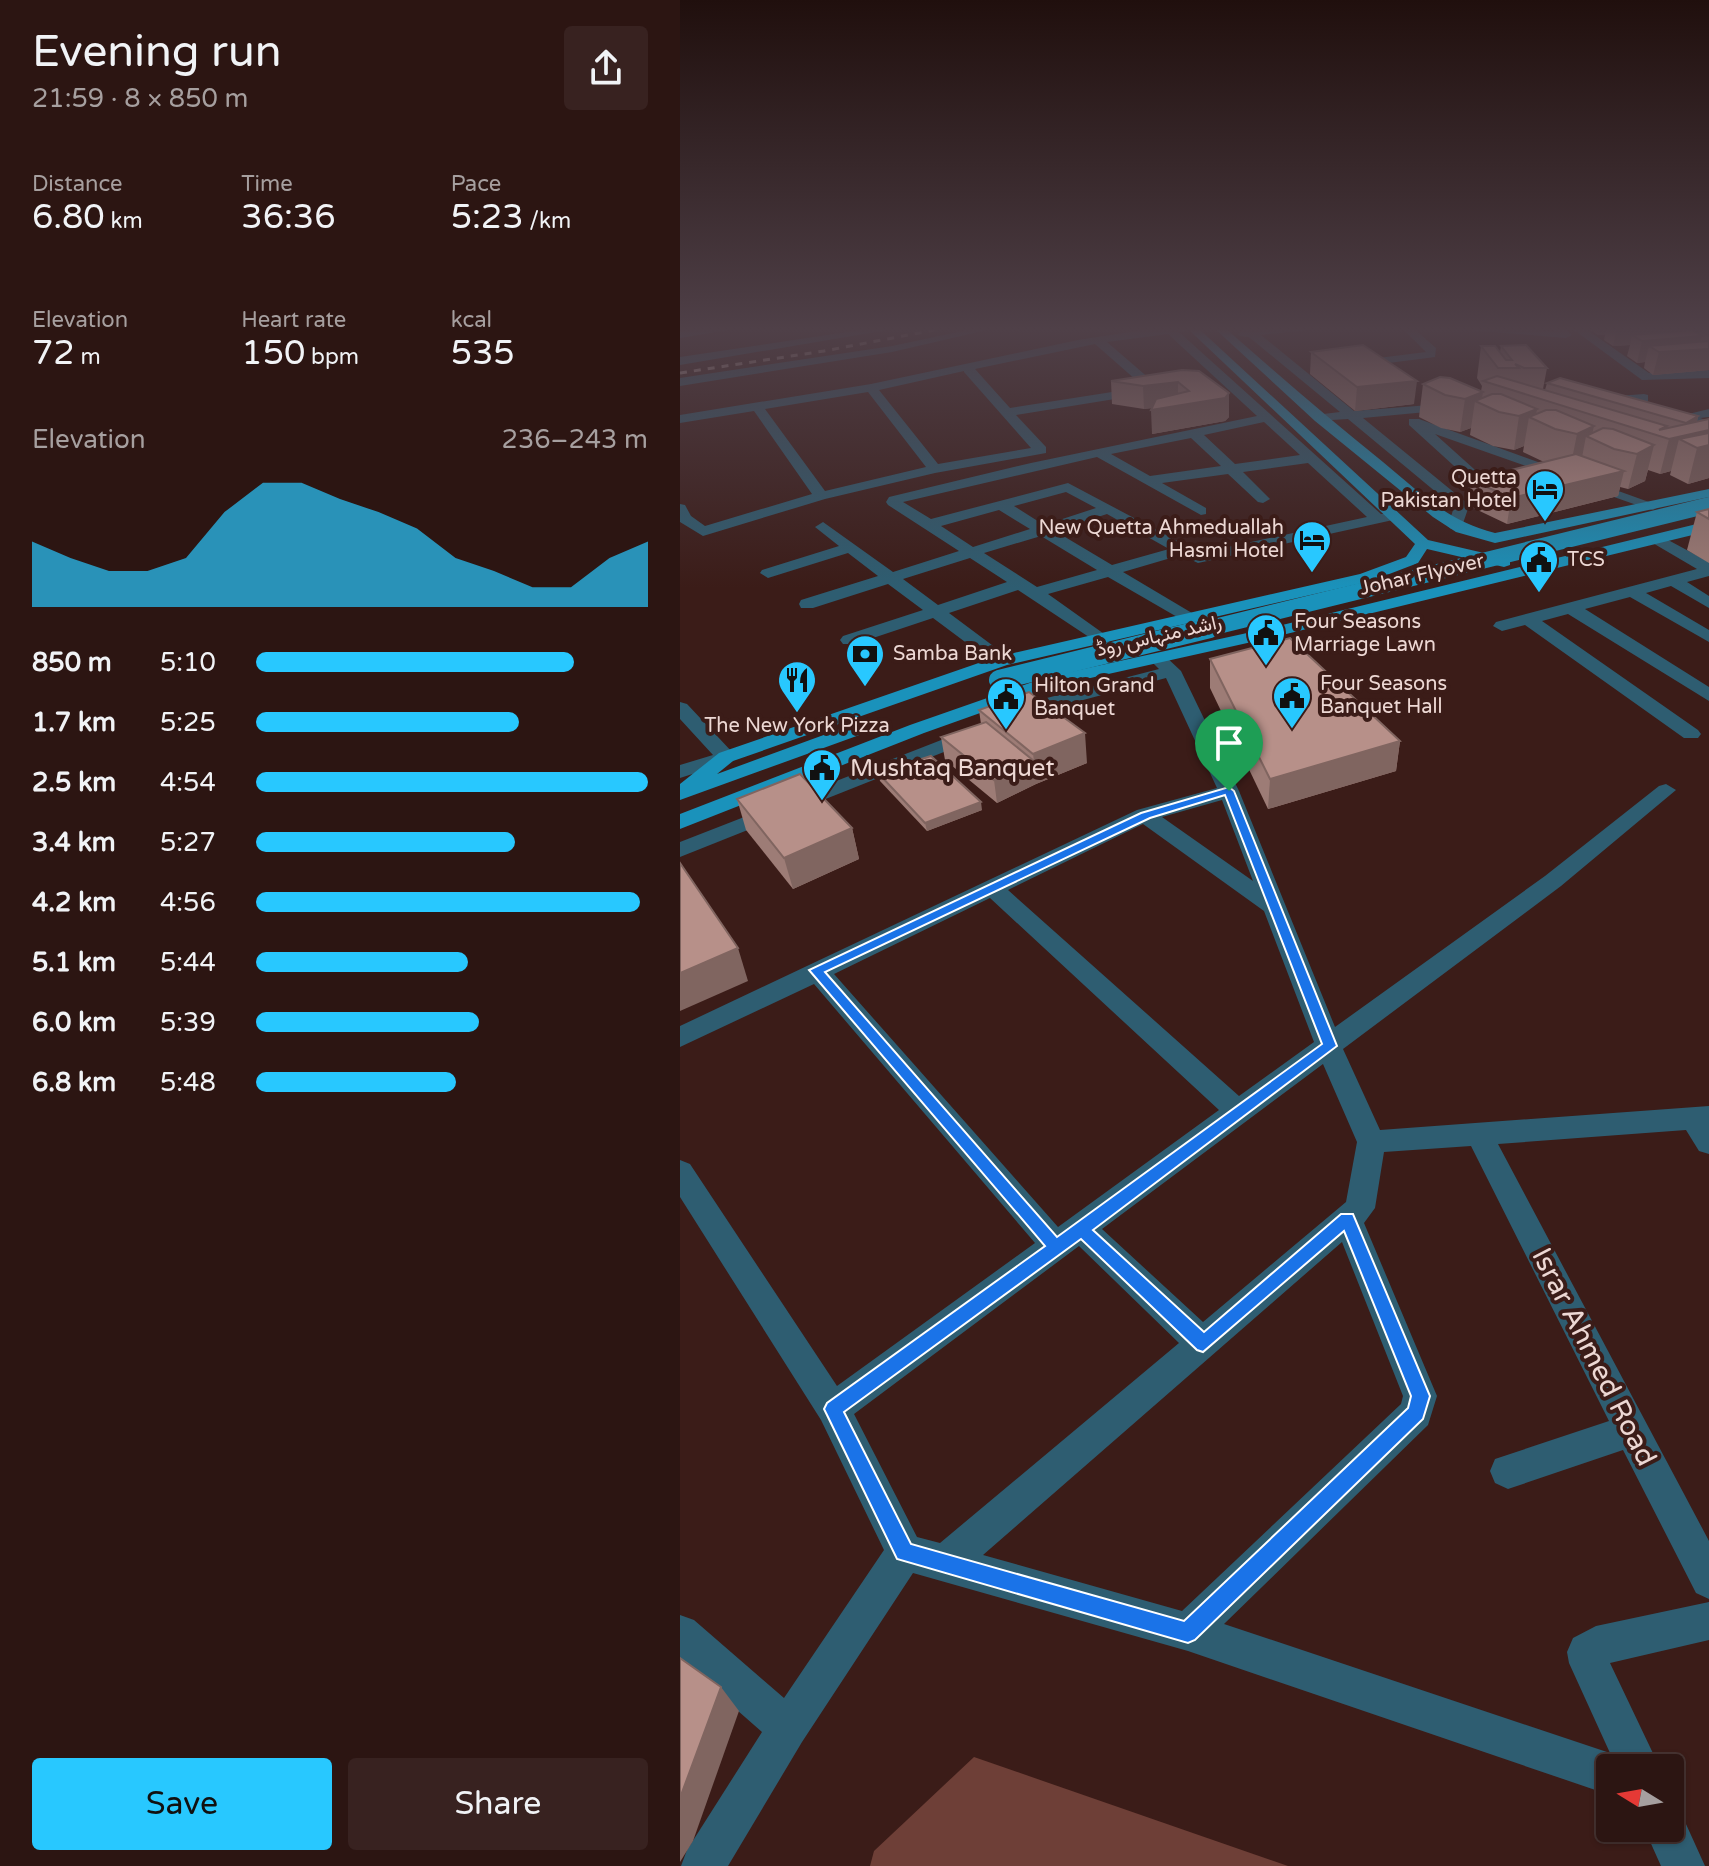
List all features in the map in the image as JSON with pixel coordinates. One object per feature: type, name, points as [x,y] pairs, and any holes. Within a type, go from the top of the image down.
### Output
[{"type":"main road","points":[[1286,414],[1335,460],[1387,517],[1423,543],[1534,569]]},
{"type":"main road","points":[[1316,414],[1431,509],[1476,535],[1495,538],[1709,493]]},
{"type":"main road","name":"Johar Flyover","points":[[680,795],[1001,670],[1709,505]]},
{"type":"main road","points":[[1467,554],[1478,547],[1574,522]]},
{"type":"main road","name":"راشد منہاس روڈ","points":[[680,822],[917,729],[1054,681],[1165,665],[1392,603],[1709,526]]},
{"type":"main road","points":[[680,795],[726,757],[1101,640],[1365,578],[1412,560],[1423,543]]},
{"type":"main road","points":[[1365,578],[1392,603]]},
{"type":"street","points":[[680,419],[715,414]]},
{"type":"street","points":[[762,414],[821,496]]},
{"type":"street","points":[[892,414],[935,469]]},
{"type":"street","points":[[680,508],[685,519],[703,531],[821,496],[935,469],[1041,450],[1011,414]]},
{"type":"street","points":[[1262,414],[1387,517]]},
{"type":"street","points":[[1320,418],[1355,414]]},
{"type":"street","points":[[1668,418],[1702,414]]},
{"type":"street","points":[[1348,415],[1487,497]]},
{"type":"street","points":[[1682,417],[1709,425]]},
{"type":"street","points":[[1101,640],[894,500],[1266,418]]},
{"type":"street","points":[[1487,497],[1469,472],[1424,440],[1414,422],[1653,506]]},
{"type":"street","points":[[1194,433],[1263,499]]},
{"type":"street","points":[[1099,453],[1201,511]]},
{"type":"street","points":[[1151,480],[1230,468],[1335,460]]},
{"type":"street","points":[[1544,484],[1571,477]]},
{"type":"street","points":[[927,525],[1068,487],[1181,550],[1202,558],[1387,517]]},
{"type":"street","points":[[1431,509],[1487,497]]},
{"type":"street","points":[[1456,526],[1462,506],[1487,497]]},
{"type":"street","points":[[1001,505],[1191,620]]},
{"type":"street","points":[[807,604],[1106,510]]},
{"type":"street","points":[[823,527],[935,611],[1001,670]]},
{"type":"street","points":[[1657,539],[1709,570]]},
{"type":"street","points":[[768,573],[849,548]]},
{"type":"street","points":[[1035,593],[1181,550]]},
{"type":"street","points":[[1502,626],[1709,570]]},
{"type":"street","points":[[1674,581],[1709,603]]},
{"type":"street","points":[[849,640],[1019,584]]},
{"type":"street","points":[[1633,592],[1709,637]]},
{"type":"street","points":[[1571,608],[1709,695]]},
{"type":"street","points":[[1528,619],[1691,734]]},
{"type":"street","points":[[680,850],[1046,704],[1165,665],[1229,791],[1329,1046],[1371,1142],[1360,1208],[943,1565]]},
{"type":"street","points":[[680,708],[726,757],[680,772]]},
{"type":"street","points":[[833,1409],[1553,881],[1666,790]]},
{"type":"street","points":[[680,1037],[1145,815],[1229,791]]},
{"type":"street","points":[[1145,815],[1277,909]]},
{"type":"street","points":[[991,887],[1239,1112]]},
{"type":"street","points":[[816,970],[1069,1238],[1203,1344]]},
{"type":"street","points":[[1371,1142],[1702,1118],[1709,1143]]},
{"type":"street","name":"Israr Ahmed Road","points":[[1479,1134],[1709,1580]]},
{"type":"street","points":[[680,1172],[833,1409],[905,1552],[1188,1632],[1596,1769]]},
{"type":"street","points":[[1188,1632],[1416,1413],[1420,1396],[1417,1387],[1347,1218]]},
{"type":"street","points":[[1508,1471],[1632,1430]]},
{"type":"street","points":[[703,1866],[788,1728],[905,1552]]},
{"type":"street","points":[[1632,1754],[1589,1663],[1587,1652],[1596,1646],[1709,1621]]},
{"type":"street","points":[[680,1634],[788,1728]]},
{"type":"street","points":[[1672,1842],[1683,1866]]},
{"type":"shaded area","points":[[974,1757],[1288,1866],[870,1866],[874,1851]]},
{"type":"building","points":[[1566,414],[1594,426],[1577,434],[1555,429],[1529,417]]},
{"type":"building","points":[[1589,414],[1626,414],[1667,426],[1659,430],[1709,419],[1709,430],[1669,439]]},
{"type":"building","points":[[1655,414],[1698,416],[1686,423]]},
{"type":"building","points":[[1603,428],[1654,445],[1637,454],[1614,449],[1586,436]]},
{"type":"building","points":[[1709,433],[1709,445],[1697,448],[1679,439]]},
{"type":"building","points":[[1576,454],[1624,471],[1511,498],[1471,480]]},
{"type":"building","points":[[1709,509],[1709,519],[1697,512]]},
{"type":"building","name":"Four Seasons Banquet Hall","points":[[1290,638],[1400,741],[1270,779],[1210,659]]},
{"type":"building","points":[[1029,692],[1085,733],[1033,754],[979,710]]},
{"type":"building","points":[[986,722],[1034,761],[994,780],[941,737]]},
{"type":"building","points":[[931,756],[981,802],[925,823],[878,773]]},
{"type":"building","points":[[800,774],[852,828],[784,858],[737,799]]},
{"type":"building","points":[[680,863],[738,948],[680,973]]},
{"type":"building","points":[[680,1658],[721,1687],[680,1798]]},
{"type":"place","name":"Quetta Pakistan Hotel","points":[[1545,523]]},
{"type":"place","name":"New Quetta Ahmeduallah Hasmi Hotel","points":[[1312,574]]},
{"type":"place","name":"TCS","points":[[1539,594]]},
{"type":"place","name":"Four Seasons Marriage Lawn","points":[[1266,667]]},
{"type":"place","name":"Samba Bank","points":[[865,688]]},
{"type":"place","name":"The New York Pizza","points":[[797,714]]},
{"type":"place","name":"Four Seasons Banquet Hall","points":[[1292,730]]},
{"type":"place","name":"Hilton Grand Banquet","points":[[1006,731]]},
{"type":"place","name":"Mushtaq Banquet","points":[[822,802]]},
{"type":"route","points":[[1229,791],[1145,815],[816,970],[1056,1246],[1082,1230],[1203,1344],[1347,1218],[1414,1378],[1420,1396],[1416,1413],[1188,1632],[905,1552],[833,1409],[1082,1230],[1329,1046],[1229,791]]}]
